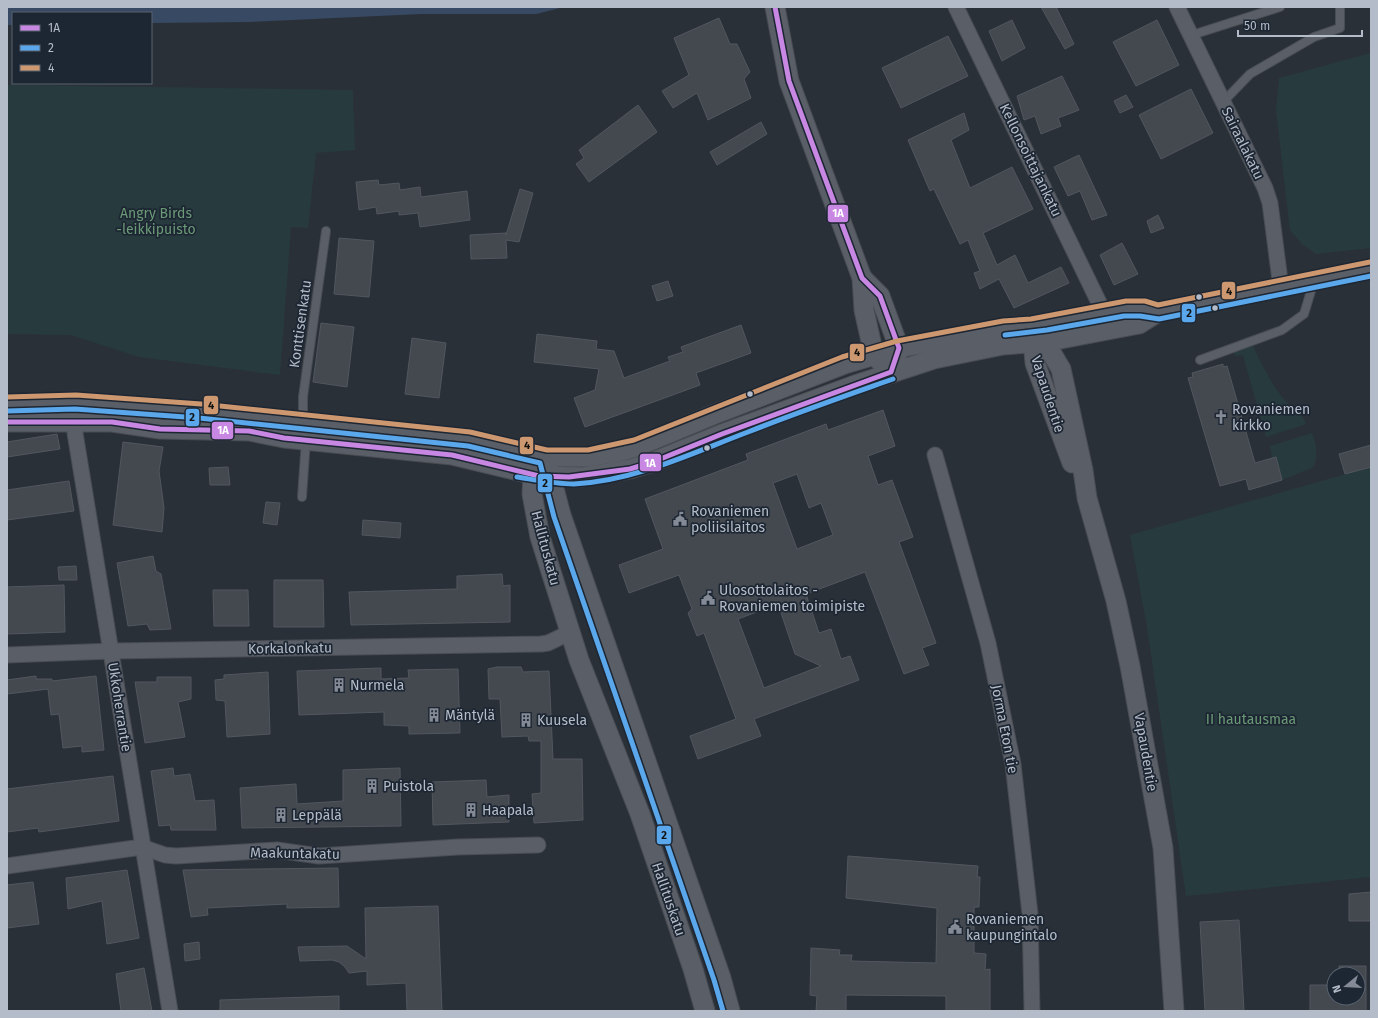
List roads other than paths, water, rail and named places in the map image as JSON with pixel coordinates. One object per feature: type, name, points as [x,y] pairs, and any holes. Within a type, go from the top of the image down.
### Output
[{"type":"street","points":[[775,7],[789,81],[862,278],[864,310],[874,355],[891,372]]},
{"type":"street","name":"Kellonsoittajankatu","points":[[956,7],[1104,314]]},
{"type":"street","name":"Sairaalakatu","points":[[1177,7],[1192,35],[1265,188],[1270,203],[1281,288]]},
{"type":"street","points":[[7,422],[112,422],[160,429],[304,431],[468,439],[546,457],[596,456],[636,447],[720,412],[845,364],[899,348],[1004,328],[1037,337],[1139,324],[1158,312],[1371,269]]},
{"type":"street","points":[[862,278],[880,296],[899,348],[891,372]]},
{"type":"street","points":[[7,404],[75,402],[200,411],[304,431],[452,456],[542,476],[583,476],[638,467],[891,372],[934,359],[1037,337],[1104,314],[1127,308],[1144,308],[1158,312]]},
{"type":"street","name":"Vapaudentie","points":[[1037,337],[1061,369],[1083,470],[1087,498],[1116,601],[1129,659],[1163,848],[1174,1011]]},
{"type":"street","name":"Ukkoherrantie","points":[[75,402],[74,421],[112,651],[142,847],[170,1011]]},
{"type":"street","name":"Jorma Eton tie","points":[[935,455],[988,643],[1013,764],[1030,914],[1032,1011]]},
{"type":"street","points":[[542,476],[546,457]]},
{"type":"street","name":"Hallituskatu","points":[[542,476],[561,515],[592,602],[722,978],[730,1011]]},
{"type":"street","name":"Hallituskatu","points":[[542,476],[532,494],[540,537],[579,660],[640,814],[695,976],[705,1011]]},
{"type":"street","points":[[571,632],[592,602]]},
{"type":"street","name":"Korkalonkatu","points":[[7,655],[112,651],[540,644],[571,632]]},
{"type":"street","points":[[640,814],[667,822],[650,843]]},
{"type":"street","name":"Maakuntakatu","points":[[7,866],[142,847],[165,855],[176,856],[277,850],[319,856],[458,847],[538,845]]},
{"type":"lane","points":[[1192,35],[1280,7]]},
{"type":"lane","points":[[1223,102],[1250,74],[1314,37],[1340,28],[1340,7]]},
{"type":"lane","name":"Konttisenkatu","points":[[302,497],[304,431],[303,397],[326,231]]},
{"type":"lane","points":[[1200,360],[1282,330],[1304,314],[1315,280]]},
{"type":"water","points":[[7,7],[564,7],[536,14],[421,14],[249,22],[152,23],[152,12],[12,12],[12,25],[7,25]]},
{"type":"place","name":"Rovaniemen kirkko","points":[[1221,417]]},
{"type":"place","name":"Rovaniemen poliisilaitos","points":[[680,519]]},
{"type":"place","name":"Ulosottolaitos - Rovaniemen toimipiste","points":[[708,598]]},
{"type":"place","name":"Nurmela","points":[[339,685]]},
{"type":"place","name":"Mäntylä","points":[[434,715]]},
{"type":"place","name":"Kuusela","points":[[526,720]]},
{"type":"place","name":"Puistola","points":[[372,786]]},
{"type":"place","name":"Haapala","points":[[471,810]]},
{"type":"place","name":"Leppälä","points":[[281,815]]},
{"type":"place","name":"Rovaniemen kaupungintalo","points":[[955,927]]},
{"type":"park label","name":"Angry Birds -leikkipuisto","points":[[156,222]]},
{"type":"park label","name":"II hautausmaa","points":[[1251,719]]}]
